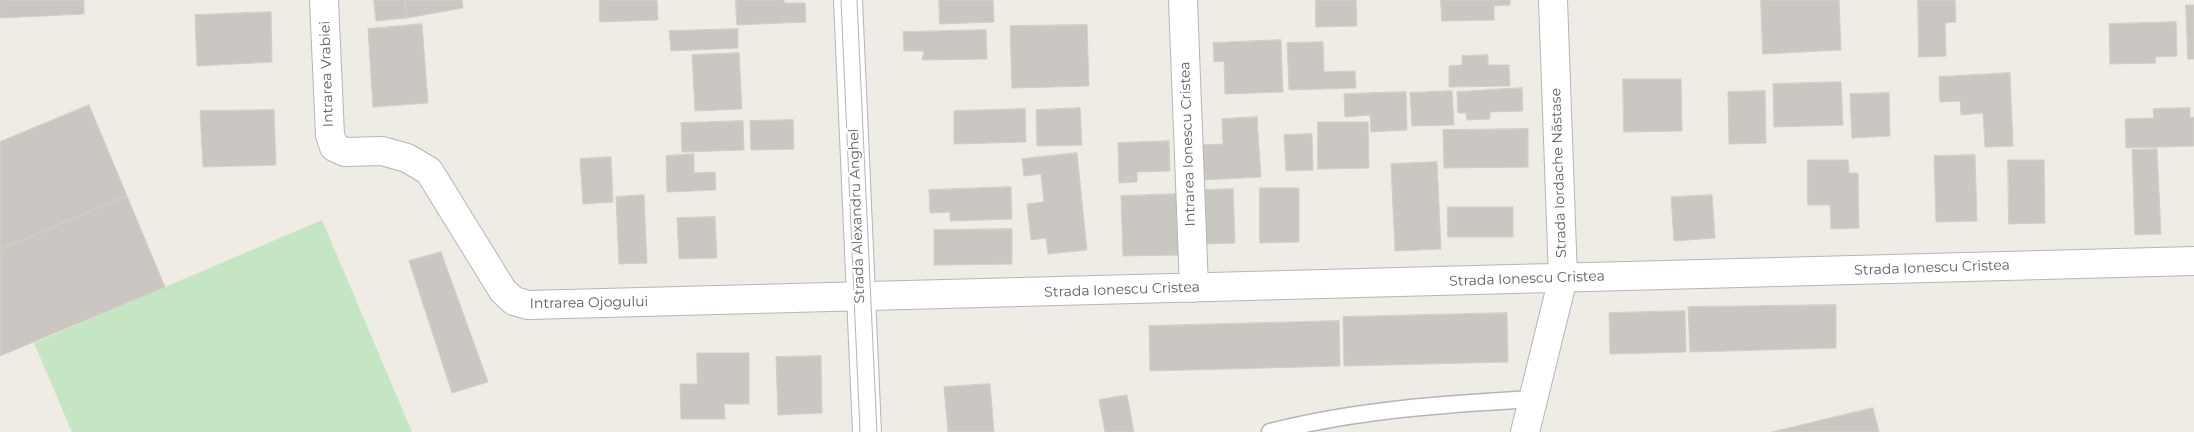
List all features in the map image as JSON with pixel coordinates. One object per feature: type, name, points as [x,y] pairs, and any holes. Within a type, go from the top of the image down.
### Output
[{"type":"street","name":"Intrarea Vrabiei","points":[[324,0],[330,135],[334,146]]},
{"type":"street","name":"Strada Alexandru Anghel","points":[[848,0],[867,432]]},
{"type":"street","name":"Intrarea Ionescu Cristea","points":[[1183,0],[1194,288]]},
{"type":"street","name":"Strada Iordache Năstase","points":[[1525,432],[1563,278],[1553,0]]},
{"type":"street","name":"Intrarea Ojogului","points":[[334,146],[345,152],[382,151],[407,158],[429,171],[503,291],[514,301],[528,305],[861,297]]},
{"type":"street","name":"Strada Ionescu Cristea","points":[[861,297],[2194,261]]},
{"type":"lane","points":[[1270,432],[1359,414],[1427,406],[1533,399]]},
{"type":"green space","points":[[322,220],[412,432],[72,432],[34,343]]},
{"type":"building","points":[[0,0],[84,0],[84,14],[0,18]]},
{"type":"building","points":[[374,0],[405,0],[407,18],[376,21]]},
{"type":"building","points":[[405,0],[462,0],[463,8],[407,18]]},
{"type":"building","points":[[600,0],[657,0],[658,20],[600,22]]},
{"type":"building","points":[[736,0],[784,0],[784,3],[805,3],[806,22],[737,25]]},
{"type":"building","points":[[939,0],[993,0],[994,22],[940,24]]},
{"type":"building","points":[[1316,0],[1356,0],[1357,26],[1316,27]]},
{"type":"building","points":[[1441,0],[1510,0],[1510,5],[1494,6],[1494,20],[1442,21]]},
{"type":"building","points":[[1761,0],[1839,0],[1841,50],[1763,54]]},
{"type":"building","points":[[1918,0],[1955,0],[1956,22],[1945,23],[1946,56],[1919,57]]},
{"type":"building","points":[[2186,5],[2194,5],[2194,59],[2188,59]]},
{"type":"building","points":[[271,12],[272,62],[197,66],[195,15]]},
{"type":"building","points":[[2176,22],[2177,56],[2155,57],[2156,63],[2110,64],[2109,24]]},
{"type":"building","points":[[422,24],[428,103],[373,107],[368,29]]},
{"type":"building","points":[[1087,25],[1089,86],[1012,88],[1010,26]]},
{"type":"building","points":[[738,29],[738,48],[671,51],[669,31]]},
{"type":"building","points":[[986,30],[987,59],[922,60],[924,51],[904,51],[903,32]]},
{"type":"building","points":[[1281,40],[1283,92],[1225,94],[1224,61],[1214,62],[1213,43]]},
{"type":"building","points":[[1323,42],[1324,72],[1355,71],[1356,88],[1289,90],[1287,43]]},
{"type":"building","points":[[739,53],[742,109],[695,111],[692,55]]},
{"type":"building","points":[[1488,55],[1488,65],[1509,65],[1510,86],[1449,87],[1449,66],[1462,65],[1462,56]]},
{"type":"building","points":[[2010,73],[2013,146],[1985,147],[1983,113],[1961,115],[1960,101],[1940,102],[1939,77]]},
{"type":"building","points":[[1623,79],[1681,79],[1682,131],[1624,132]]},
{"type":"building","points":[[1841,82],[1843,125],[1774,127],[1773,84]]},
{"type":"building","points":[[1522,88],[1523,111],[1490,112],[1490,119],[1467,120],[1466,113],[1458,113],[1457,92]]},
{"type":"building","points":[[1452,91],[1454,125],[1412,126],[1410,93]]},
{"type":"building","points":[[1765,91],[1766,143],[1729,144],[1728,92]]},
{"type":"building","points":[[1406,92],[1407,130],[1371,132],[1370,115],[1345,117],[1344,94]]},
{"type":"building","points":[[1889,93],[1890,136],[1852,138],[1850,94]]},
{"type":"building","points":[[89,105],[127,196],[0,250],[0,142]]},
{"type":"building","points":[[1080,108],[1082,145],[1037,146],[1036,110]]},
{"type":"building","points":[[2190,108],[2190,118],[2194,117],[2194,146],[2126,148],[2125,119],[2154,118],[2153,109]]},
{"type":"building","points":[[1025,109],[1026,142],[954,144],[954,111]]},
{"type":"building","points":[[274,110],[276,165],[203,167],[200,111]]},
{"type":"building","points":[[1257,117],[1261,177],[1203,180],[1201,145],[1223,144],[1222,119]]},
{"type":"building","points":[[793,120],[794,149],[751,150],[750,121]]},
{"type":"building","points":[[743,121],[744,150],[682,152],[681,123]]},
{"type":"building","points":[[1318,122],[1368,122],[1369,168],[1318,169]]},
{"type":"building","points":[[1528,129],[1528,167],[1444,168],[1443,130]]},
{"type":"building","points":[[1312,134],[1313,170],[1286,171],[1284,135]]},
{"type":"building","points":[[1169,141],[1170,171],[1137,172],[1137,182],[1119,183],[1118,143]]},
{"type":"building","points":[[2157,149],[2161,234],[2135,235],[2132,150]]},
{"type":"building","points":[[1077,153],[1087,250],[1048,254],[1046,238],[1031,240],[1027,204],[1044,202],[1041,174],[1024,176],[1022,159]]},
{"type":"building","points":[[694,154],[694,173],[715,172],[716,190],[667,192],[666,156]]},
{"type":"building","points":[[1975,155],[1977,221],[1936,222],[1934,156]]},
{"type":"building","points":[[611,157],[613,202],[583,204],[580,159]]},
{"type":"building","points":[[1808,160],[1848,160],[1849,173],[1858,173],[1859,228],[1831,229],[1830,205],[1808,205]]},
{"type":"building","points":[[2008,160],[2044,160],[2045,223],[2009,224]]},
{"type":"building","points":[[1437,162],[1441,249],[1395,251],[1391,164]]},
{"type":"building","points":[[1011,187],[1012,219],[950,221],[950,212],[930,213],[929,190]]},
{"type":"building","points":[[1260,188],[1299,188],[1299,242],[1260,243]]},
{"type":"building","points":[[1233,189],[1235,243],[1206,244],[1204,190]]},
{"type":"building","points":[[1178,194],[1180,255],[1123,256],[1121,196]]},
{"type":"building","points":[[644,195],[647,263],[619,264],[616,197]]},
{"type":"building","points":[[1712,195],[1715,238],[1674,241],[1671,197]]},
{"type":"building","points":[[127,196],[165,287],[0,356],[0,250]]},
{"type":"building","points":[[1448,207],[1513,207],[1513,237],[1448,237]]},
{"type":"building","points":[[715,217],[717,258],[679,259],[677,218]]},
{"type":"building","points":[[1012,229],[1012,264],[934,265],[934,230]]},
{"type":"building","points":[[441,252],[488,382],[452,393],[409,261]]},
{"type":"building","points":[[1836,305],[1836,348],[1690,352],[1688,307]]},
{"type":"building","points":[[1685,311],[1686,352],[1610,354],[1609,313]]},
{"type":"building","points":[[1507,313],[1508,362],[1344,366],[1343,317]]},
{"type":"building","points":[[1339,321],[1340,366],[1150,371],[1149,326]]},
{"type":"building","points":[[697,353],[749,353],[749,404],[724,404],[725,419],[681,419],[680,384],[697,384]]},
{"type":"building","points":[[821,356],[822,413],[778,415],[776,357]]},
{"type":"building","points":[[990,384],[994,432],[948,432],[944,387]]},
{"type":"building","points":[[1127,395],[1134,432],[1105,432],[1099,400]]},
{"type":"building","points":[[1873,408],[1879,432],[1772,432]]},
{"type":"tram line","points":[[841,0],[860,432]]},
{"type":"tram line","points":[[857,0],[877,432]]}]
